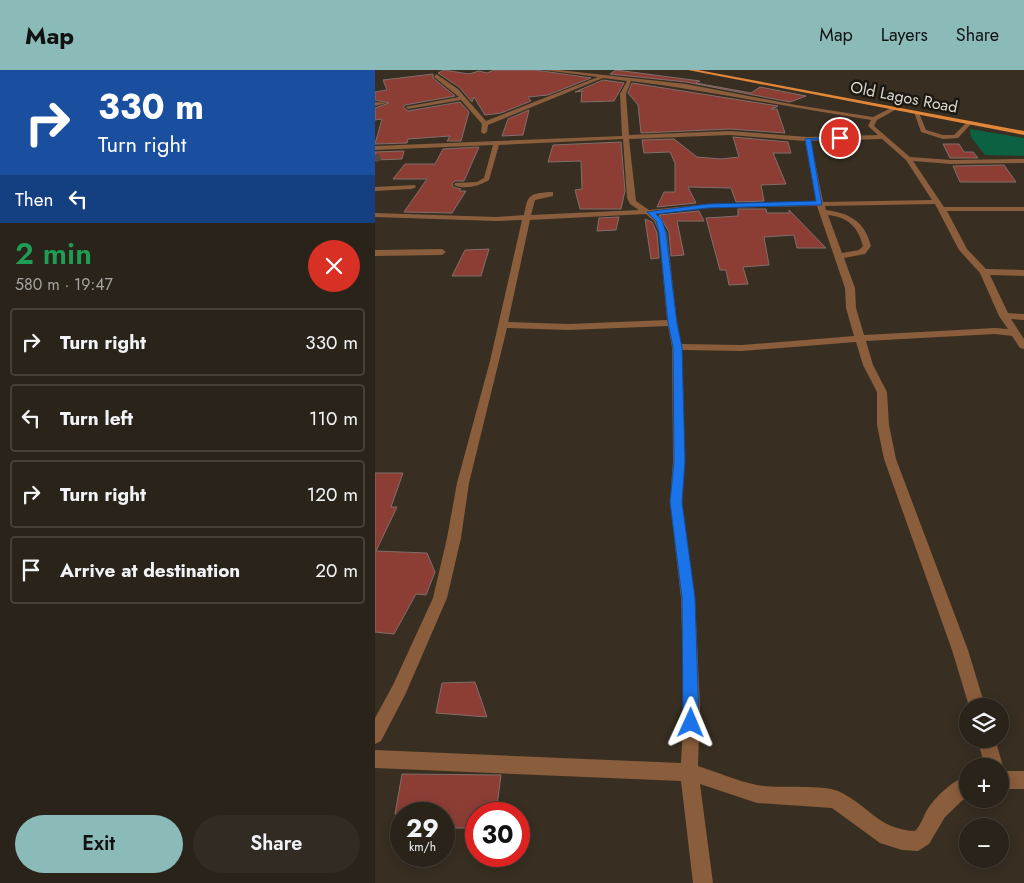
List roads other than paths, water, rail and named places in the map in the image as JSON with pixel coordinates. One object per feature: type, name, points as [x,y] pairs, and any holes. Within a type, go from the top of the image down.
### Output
[{"type":"main road","name":"Old Lagos Road","points":[[690,70],[1024,133]]},
{"type":"street","points":[[547,70],[629,81],[686,86],[795,108],[874,118],[893,109]]},
{"type":"street","points":[[436,76],[456,90],[485,124],[483,142]]},
{"type":"street","points":[[485,124],[603,77]]},
{"type":"street","points":[[629,81],[623,94],[623,123],[627,137],[631,198],[639,208],[651,212],[659,220],[663,233],[672,323],[677,347],[679,461],[676,502],[688,598],[692,707],[689,772],[703,883]]},
{"type":"street","points":[[721,92],[726,102]]},
{"type":"street","points":[[407,108],[463,98]]},
{"type":"street","points":[[375,104],[384,103]]},
{"type":"street","points":[[916,113],[923,131],[943,138],[956,137],[969,123]]},
{"type":"street","points":[[874,118],[871,126],[908,159],[940,206],[963,250],[984,272],[1004,316],[1024,346]]},
{"type":"street","points":[[375,148],[483,142],[744,133],[808,139],[884,137]]},
{"type":"street","points":[[808,139],[822,208],[850,288],[851,308],[868,365],[881,392],[883,425],[890,459],[961,650],[975,698]]},
{"type":"street","points":[[458,185],[479,184],[487,180],[497,142]]},
{"type":"street","points":[[908,159],[951,162],[1024,161]]},
{"type":"street","points":[[375,189],[412,187]]},
{"type":"street","points":[[375,735],[399,690],[440,598],[454,538],[463,483],[495,361],[531,197],[551,194]]},
{"type":"street","points":[[375,215],[527,218],[651,212],[708,206],[822,208],[940,206],[1024,209]]},
{"type":"street","points":[[822,208],[854,220],[866,241],[867,246],[862,252],[839,256]]},
{"type":"street","points":[[375,254],[443,252]]},
{"type":"street","points":[[984,272],[1024,273]]},
{"type":"street","points":[[1004,316],[1024,317]]},
{"type":"street","points":[[502,325],[569,327],[672,323]]},
{"type":"street","points":[[677,347],[741,348],[860,338],[995,331],[1015,333]]},
{"type":"street","points":[[375,759],[689,772],[757,794],[834,799],[849,807],[868,824],[887,836],[902,840],[918,841],[928,832],[934,816],[950,797],[959,791]]},
{"type":"street","points":[[1009,780],[1024,780]]},
{"type":"tunnel","points":[[375,159],[380,157]]}]
